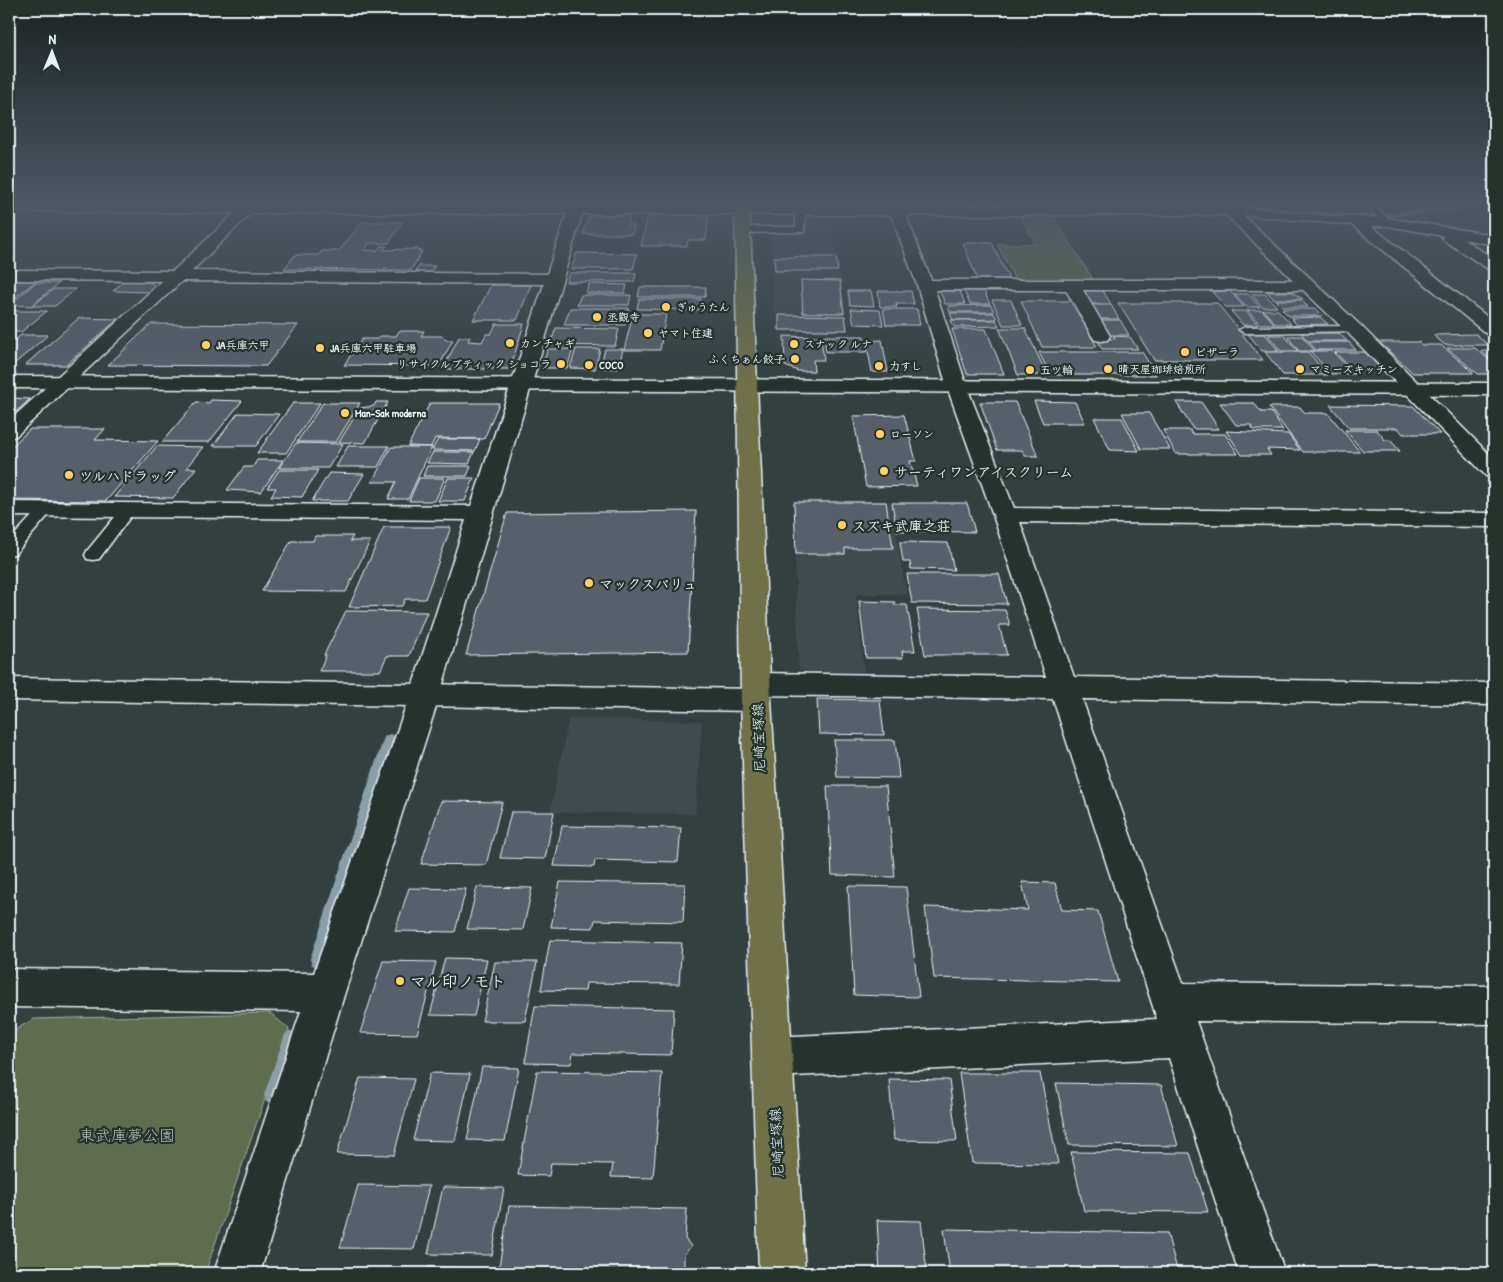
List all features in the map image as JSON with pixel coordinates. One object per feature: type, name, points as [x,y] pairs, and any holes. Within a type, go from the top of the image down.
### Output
[{"type":"main road","name":"尼崎宝塚線","points":[[744,263],[756,692],[782,1273]]},
{"type":"street","points":[[9,432],[192,263]]},
{"type":"street","points":[[237,1273],[326,992],[425,694],[559,263]]},
{"type":"street","points":[[917,263],[957,387],[1006,515],[1262,1273]]},
{"type":"street","points":[[1289,263],[1494,471]]},
{"type":"street","points":[[1408,263],[1494,331]]},
{"type":"street","points":[[9,275],[554,279]]},
{"type":"street","points":[[925,285],[1309,285]]},
{"type":"street","points":[[1072,285],[1101,336]]},
{"type":"street","points":[[9,382],[1494,389]]},
{"type":"street","points":[[9,509],[480,513]]},
{"type":"street","points":[[1006,515],[1494,520]]},
{"type":"street","points":[[9,689],[425,694],[1064,688],[1494,694]]},
{"type":"street","points":[[11,992],[326,992]]},
{"type":"street","points":[[1170,1002],[1494,1005]]},
{"type":"street","points":[[772,1057],[1182,1038]]},
{"type":"lane","points":[[1245,330],[1354,329]]},
{"type":"lane","points":[[9,550],[46,510]]},
{"type":"lane","points":[[93,555],[128,510]]},
{"type":"shaded area","points":[[772,263],[838,263],[846,315],[774,314]]},
{"type":"shaded area","points":[[793,500],[891,501],[906,594],[856,594],[864,672],[799,671]]},
{"type":"shaded area","points":[[569,719],[702,721],[695,814],[550,812]]},
{"type":"green space","points":[[1006,263],[1083,263],[1094,281],[1015,280]]},
{"type":"green space","name":"東武庫夢公園","points":[[270,1013],[289,1029],[205,1273],[9,1273],[9,1038],[13,1031],[34,1019]]},
{"type":"building","points":[[289,263],[415,263],[411,270],[284,269]]},
{"type":"building","points":[[573,263],[635,263],[633,269],[571,269]]},
{"type":"building","points":[[774,263],[837,263],[838,271],[775,271]]},
{"type":"building","points":[[971,263],[1001,263],[1009,279],[977,279]]},
{"type":"building","points":[[419,266],[435,266],[430,273],[415,273]]},
{"type":"building","points":[[569,273],[636,273],[634,282],[566,282]]},
{"type":"building","points":[[801,280],[840,281],[844,313],[803,313]]},
{"type":"building","points":[[9,281],[36,281],[9,302]]},
{"type":"building","points":[[124,281],[150,282],[155,286],[149,292],[113,291]]},
{"type":"building","points":[[35,283],[59,283],[31,306],[9,305]]},
{"type":"building","points":[[589,284],[627,285],[625,293],[586,293]]},
{"type":"building","points":[[491,285],[531,285],[517,320],[473,320]]},
{"type":"building","points":[[640,287],[706,287],[705,297],[638,297]]},
{"type":"building","points":[[54,289],[76,289],[55,306],[32,306]]},
{"type":"building","points":[[848,291],[871,291],[874,306],[850,305]]},
{"type":"building","points":[[878,291],[911,291],[914,304],[896,304],[897,307],[880,307]]},
{"type":"building","points":[[940,291],[960,291],[965,304],[945,304]]},
{"type":"building","points":[[964,291],[984,291],[990,304],[970,304]]},
{"type":"building","points":[[1084,291],[1103,291],[1111,304],[1092,304]]},
{"type":"building","points":[[1230,291],[1244,307],[1226,307],[1212,292]]},
{"type":"building","points":[[1267,292],[1292,292],[1303,299],[1274,299]]},
{"type":"building","points":[[1234,294],[1248,294],[1260,307],[1246,307]]},
{"type":"building","points":[[1251,294],[1265,294],[1277,307],[1262,307]]},
{"type":"building","points":[[581,295],[631,295],[629,305],[577,305]]},
{"type":"building","points":[[639,299],[701,299],[699,310],[637,309]]},
{"type":"building","points":[[992,300],[1011,300],[1022,325],[1003,325]]},
{"type":"building","points":[[1276,300],[1301,300],[1308,307],[1283,307]]},
{"type":"building","points":[[1021,301],[1072,301],[1097,347],[1042,347]]},
{"type":"building","points":[[1118,303],[1217,303],[1263,360],[1154,360]]},
{"type":"building","points":[[991,305],[994,312],[950,312],[948,306]]},
{"type":"building","points":[[1092,305],[1111,305],[1119,319],[1100,319]]},
{"type":"building","name":"丞觀寺","points":[[570,308],[629,308],[625,325],[564,325]]},
{"type":"building","points":[[851,309],[880,310],[883,325],[854,324]]},
{"type":"building","points":[[883,309],[917,309],[920,325],[886,325]]},
{"type":"building","points":[[1282,309],[1315,309],[1322,316],[1289,316]]},
{"type":"building","points":[[1247,310],[1262,310],[1275,324],[1260,324]]},
{"type":"building","points":[[1263,310],[1278,310],[1291,324],[1276,324]]},
{"type":"building","points":[[9,311],[47,311],[21,332],[9,332]]},
{"type":"building","points":[[1231,311],[1246,311],[1258,325],[1243,325]]},
{"type":"building","points":[[950,313],[994,313],[997,319],[953,320]]},
{"type":"building","points":[[633,314],[666,314],[660,350],[624,350]]},
{"type":"building","points":[[779,315],[845,316],[847,330],[779,330]]},
{"type":"building","points":[[1320,317],[1328,324],[1297,325],[1291,318]]},
{"type":"building","points":[[79,318],[118,319],[66,365],[25,365]]},
{"type":"building","points":[[951,320],[996,320],[999,326],[954,327]]},
{"type":"building","points":[[1100,320],[1120,320],[1129,335],[1109,335]]},
{"type":"building","name":"JA兵庫六甲","points":[[151,324],[298,325],[266,366],[108,365]]},
{"type":"building","points":[[496,324],[524,324],[510,369],[443,369],[459,337],[470,337],[468,341],[482,342],[486,334],[491,334]]},
{"type":"building","points":[[556,328],[619,329],[615,346],[550,345]]},
{"type":"building","points":[[999,328],[1025,328],[1047,375],[1018,375]]},
{"type":"building","points":[[952,329],[986,329],[1004,374],[967,374]]},
{"type":"building","points":[[399,331],[424,331],[421,336],[443,336],[446,340],[453,340],[439,366],[344,365],[362,339],[396,336]]},
{"type":"building","points":[[1301,333],[1339,333],[1347,341],[1308,341]]},
{"type":"building","points":[[1248,334],[1265,334],[1279,351],[1262,351]]},
{"type":"building","points":[[1476,334],[1488,345],[1445,345],[1433,335]]},
{"type":"building","points":[[21,335],[48,335],[13,365],[9,365],[9,345]]},
{"type":"building","points":[[1268,335],[1284,335],[1298,351],[1281,351]]},
{"type":"building","points":[[784,336],[821,337],[824,360],[813,360],[814,371],[798,371],[785,366]]},
{"type":"building","points":[[824,336],[864,336],[866,352],[826,352]]},
{"type":"building","points":[[1113,336],[1130,337],[1138,349],[1102,349],[1097,339],[1115,339]]},
{"type":"building","points":[[1287,336],[1302,336],[1315,351],[1299,351]]},
{"type":"building","points":[[882,340],[888,372],[872,372],[866,341]]},
{"type":"building","points":[[1309,342],[1349,342],[1356,350],[1316,350]]},
{"type":"building","points":[[1379,342],[1419,342],[1422,345],[1441,345],[1474,373],[1413,373]]},
{"type":"building","points":[[1447,348],[1475,348],[1494,364],[1494,374],[1478,374]]},
{"type":"building","points":[[548,349],[573,349],[567,368],[541,368]]},
{"type":"building","points":[[576,349],[600,349],[595,369],[570,368]]},
{"type":"building","points":[[605,349],[623,349],[618,369],[600,368]]},
{"type":"building","points":[[1310,351],[1332,351],[1354,374],[1331,374]]},
{"type":"building","points":[[1481,351],[1494,351],[1494,362]]},
{"type":"building","points":[[1039,352],[1142,352],[1156,375],[1050,375]]},
{"type":"building","points":[[1265,352],[1308,352],[1328,375],[1283,375]]},
{"type":"building","points":[[1335,352],[1365,352],[1383,370],[1352,370]]},
{"type":"building","points":[[12,398],[30,399],[9,418],[9,401]]},
{"type":"building","points":[[211,400],[242,401],[209,442],[162,442],[196,402],[209,403]]},
{"type":"building","points":[[1034,401],[1075,402],[1085,423],[1043,423]]},
{"type":"building","points":[[376,402],[388,402],[365,443],[339,442],[360,408],[374,406]]},
{"type":"building","points":[[980,402],[1015,402],[1038,456],[1025,456],[1022,450],[997,450]]},
{"type":"building","points":[[1176,402],[1201,402],[1219,429],[1193,429]]},
{"type":"building","points":[[293,403],[320,403],[286,453],[257,453]]},
{"type":"building","points":[[323,403],[360,403],[336,442],[297,442]]},
{"type":"building","points":[[430,403],[499,403],[484,439],[435,438],[431,447],[408,446]]},
{"type":"building","points":[[1220,403],[1254,403],[1261,412],[1271,412],[1283,430],[1254,430],[1251,425],[1236,425]]},
{"type":"building","points":[[1330,405],[1413,406],[1440,434],[1403,434],[1398,428],[1349,428]]},
{"type":"building","points":[[1269,407],[1300,407],[1305,413],[1328,413],[1360,452],[1303,452]]},
{"type":"building","points":[[238,413],[279,414],[256,446],[213,446]]},
{"type":"building","points":[[1122,413],[1149,413],[1170,449],[1141,449]]},
{"type":"building","points":[[904,415],[916,461],[910,461],[917,486],[866,487],[853,416]]},
{"type":"building","points":[[1094,418],[1122,418],[1139,451],[1110,450]]},
{"type":"building","name":"ツルハドラッグ","points":[[30,429],[105,429],[95,440],[158,441],[106,501],[9,500],[9,449]]},
{"type":"building","points":[[1163,430],[1190,430],[1192,434],[1225,434],[1238,454],[1176,454]]},
{"type":"building","points":[[1345,430],[1377,430],[1385,440],[1390,440],[1400,451],[1363,451]]},
{"type":"building","points":[[1226,431],[1288,434],[1300,450],[1267,449],[1271,455],[1242,455]]},
{"type":"building","points":[[438,439],[480,439],[475,451],[432,450]]},
{"type":"building","points":[[296,443],[343,444],[328,468],[279,468]]},
{"type":"building","points":[[157,446],[203,447],[186,468],[196,468],[173,498],[114,497]]},
{"type":"building","points":[[348,446],[389,446],[378,467],[336,467]]},
{"type":"building","points":[[391,447],[432,447],[408,499],[388,499],[396,482],[372,482]]},
{"type":"building","points":[[433,452],[474,452],[469,464],[427,463]]},
{"type":"building","points":[[257,460],[283,460],[261,492],[227,490],[244,467],[253,467]]},
{"type":"building","points":[[427,466],[471,466],[467,476],[423,476]]},
{"type":"building","points":[[279,470],[318,470],[302,497],[271,496],[276,488],[267,488]]},
{"type":"building","points":[[329,473],[364,474],[348,501],[312,501]]},
{"type":"building","points":[[419,478],[445,478],[435,501],[409,501]]},
{"type":"building","points":[[448,478],[474,478],[465,501],[438,501]]},
{"type":"building","name":"スズキ武庫之荘","points":[[794,502],[886,502],[893,548],[845,548],[845,554],[796,554]]},
{"type":"building","points":[[892,503],[967,503],[975,532],[897,531]]},
{"type":"building","name":"マックスバリュ","points":[[696,511],[688,652],[466,655],[507,513]]},
{"type":"building","points":[[384,527],[451,527],[425,599],[405,599],[402,606],[349,607]]},
{"type":"building","points":[[315,536],[353,536],[350,541],[370,541],[346,592],[262,591],[291,541],[313,541]]},
{"type":"building","points":[[900,542],[948,543],[954,570],[911,569],[910,562],[903,562]]},
{"type":"building","points":[[907,574],[999,574],[1007,604],[912,603]]},
{"type":"building","points":[[859,601],[895,602],[895,605],[907,605],[915,651],[902,651],[903,658],[866,658]]},
{"type":"building","points":[[917,609],[1005,610],[1010,625],[999,625],[1007,655],[925,655]]},
{"type":"building","points":[[346,611],[427,612],[409,656],[387,656],[380,671],[319,671],[326,655],[324,655]]},
{"type":"building","points":[[817,699],[880,700],[884,735],[819,734]]},
{"type":"building","points":[[834,740],[895,740],[899,778],[837,777]]},
{"type":"building","points":[[827,786],[886,786],[895,877],[832,875]]},
{"type":"building","points":[[441,801],[502,802],[486,865],[421,864]]},
{"type":"building","points":[[511,812],[554,812],[545,859],[500,858]]},
{"type":"building","points":[[562,826],[681,828],[678,862],[595,860],[594,867],[554,866]]},
{"type":"building","points":[[560,882],[685,884],[683,922],[595,920],[593,928],[551,927]]},
{"type":"building","points":[[1022,882],[1055,883],[1062,910],[1098,911],[1118,982],[934,978],[925,907],[1028,910]]},
{"type":"building","points":[[848,886],[906,887],[919,997],[854,995]]},
{"type":"building","points":[[477,887],[532,888],[523,930],[467,929]]},
{"type":"building","points":[[409,888],[466,889],[455,932],[395,931]]},
{"type":"building","points":[[550,940],[682,943],[679,984],[586,983],[585,991],[541,990]]},
{"type":"building","points":[[445,958],[487,959],[474,1016],[430,1015]]},
{"type":"building","points":[[383,961],[436,962],[417,1034],[360,1033]]},
{"type":"building","points":[[495,962],[537,962],[525,1021],[482,1021]]},
{"type":"building","points":[[535,1006],[674,1009],[671,1055],[573,1053],[571,1064],[525,1063]]},
{"type":"building","points":[[482,1067],[519,1068],[505,1141],[467,1140]]},
{"type":"building","points":[[537,1071],[662,1073],[653,1178],[611,1177],[613,1164],[551,1163],[549,1176],[518,1175]]},
{"type":"building","points":[[430,1073],[470,1074],[455,1141],[413,1140]]},
{"type":"building","points":[[959,1073],[1040,1073],[1058,1164],[972,1163]]},
{"type":"building","points":[[360,1078],[414,1079],[394,1155],[337,1154]]},
{"type":"building","points":[[889,1079],[949,1080],[957,1141],[894,1140]]},
{"type":"building","points":[[1056,1083],[1161,1085],[1178,1146],[1069,1145]]},
{"type":"building","points":[[1071,1152],[1190,1153],[1208,1212],[1084,1211]]},
{"type":"building","points":[[358,1185],[429,1186],[414,1249],[340,1248]]},
{"type":"building","points":[[443,1187],[504,1188],[492,1255],[428,1254]]},
{"type":"building","points":[[509,1206],[687,1209],[685,1239],[691,1246],[684,1255],[684,1273],[498,1273]]},
{"type":"building","points":[[877,1220],[921,1221],[927,1273],[880,1273]]},
{"type":"building","points":[[944,1229],[1167,1233],[1178,1273],[950,1273]]},
{"type":"building","points":[[428,1267],[489,1268],[488,1273],[426,1273]]},
{"type":"waterway","points":[[318,959],[390,740]]},
{"type":"waterway","points":[[273,1095],[291,1040]]},
{"type":"place","name":"ぎゅうたん","points":[[666,307]]},
{"type":"place","name":"丞觀寺","points":[[597,317]]},
{"type":"place","name":"ヤマト住建","points":[[648,333]]},
{"type":"place","name":"カンチャギ","points":[[510,343]]},
{"type":"place","name":"スナック ルナ","points":[[794,344]]},
{"type":"place","name":"JA兵庫六甲","points":[[206,345]]},
{"type":"place","name":"JA兵庫六甲駐車場","points":[[320,348]]},
{"type":"place","name":"ピザーラ","points":[[1185,352]]},
{"type":"place","name":"ふくちぁん餃子","points":[[795,359]]},
{"type":"place","name":"リサイクルブティック ショコラ","points":[[561,364]]},
{"type":"place","name":"COCO","points":[[589,365]]},
{"type":"place","name":"力すし","points":[[879,366]]},
{"type":"place","name":"晴天屋珈琲焙煎所","points":[[1108,369]]},
{"type":"place","name":"マミーズキッチン","points":[[1300,369]]},
{"type":"place","name":"五ツ輪","points":[[1030,370]]},
{"type":"place","name":"Man-Sak moderna","points":[[345,413]]},
{"type":"place","name":"ローソン","points":[[880,434]]},
{"type":"place","name":"サーティワンアイスクリーム","points":[[884,471]]},
{"type":"place","name":"ツルハドラッグ","points":[[69,475]]},
{"type":"place","name":"スズキ武庫之荘","points":[[842,525]]},
{"type":"place","name":"マックスバリュ","points":[[589,583]]},
{"type":"place","name":"マル印ノモト","points":[[400,981]]}]
